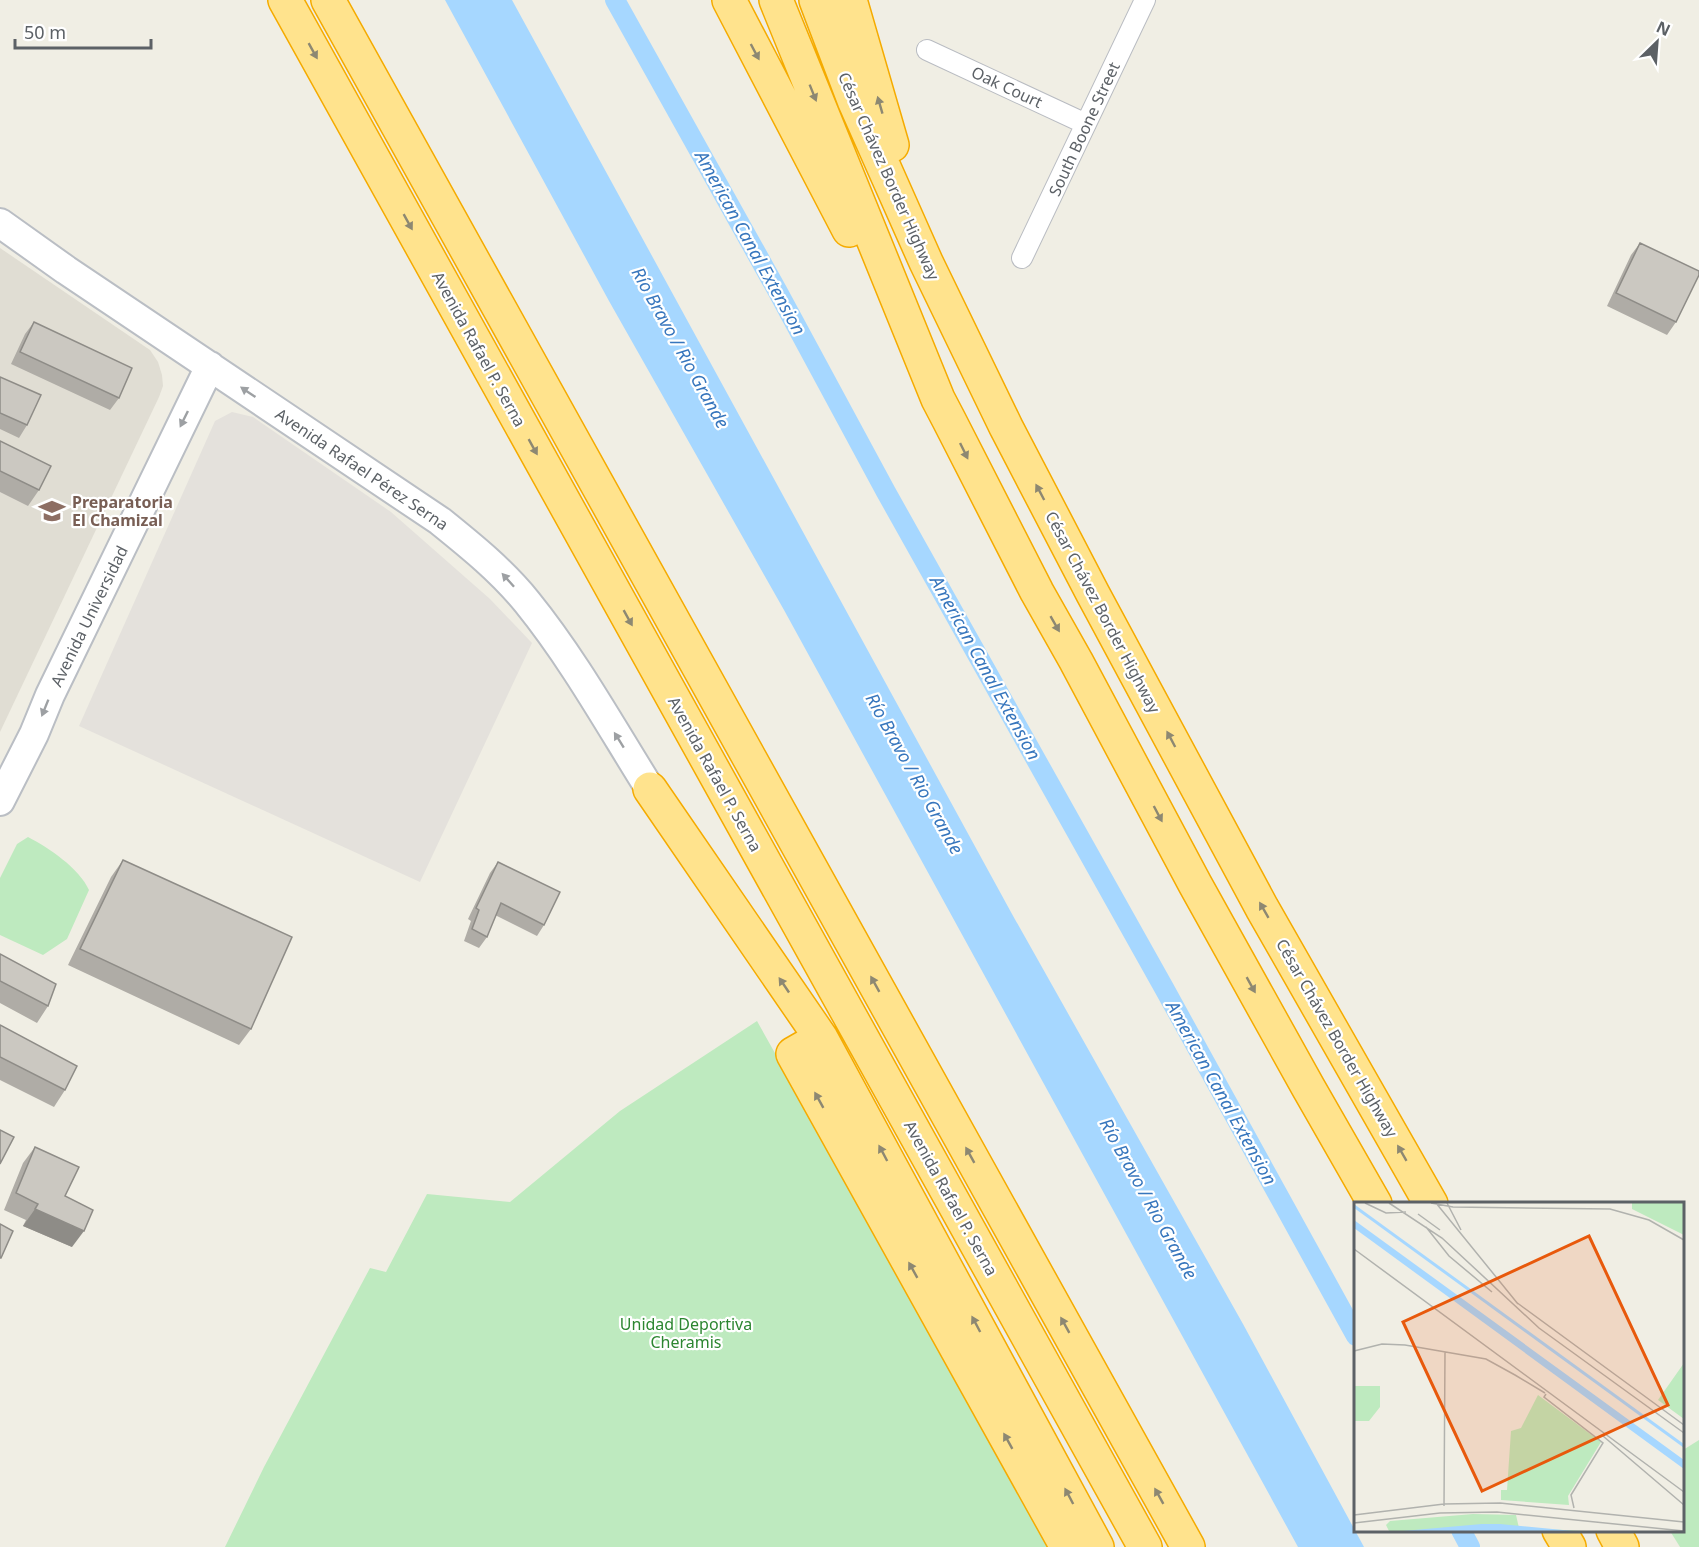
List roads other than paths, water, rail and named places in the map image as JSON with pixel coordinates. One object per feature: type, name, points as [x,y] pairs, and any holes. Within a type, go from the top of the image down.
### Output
[{"type":"highway","name":"Avenida Rafael P. Serna","points":[[285,0],[1145,1547]]},
{"type":"highway","points":[[328,0],[1188,1547]]},
{"type":"highway","points":[[729,0],[938,399],[1026,573],[1076,661],[1195,884],[1374,1202]]},
{"type":"highway","points":[[776,0],[938,399]]},
{"type":"highway","name":"César Chávez Border Highway","points":[[816,0],[854,100],[926,262],[1006,427],[1104,615],[1262,908],[1430,1202]]},
{"type":"highway","points":[[850,0],[926,262]]},
{"type":"highway","points":[[651,789],[821,1038],[1096,1547]]},
{"type":"highway","points":[[821,1038],[793,1054],[1067,1547]]},
{"type":"highway","points":[[1560,1532],[1569,1547]]},
{"type":"highway","points":[[1614,1532],[1622,1547]]},
{"type":"main road","name":"Avenida Rafael Pérez Serna","points":[[0,223],[440,521],[493,565],[526,601],[560,647],[651,789]]},
{"type":"main road","name":"Avenida Universidad","points":[[0,801],[210,366]]},
{"type":"street","name":"South Boone Street","points":[[1022,258],[1145,0]]},
{"type":"street","name":"Oak Court","points":[[927,50],[1086,124]]},
{"type":"water","name":"Río Bravo / Rio Grande","points":[[445,0],[512,0],[1012,914],[1243,1324],[1364,1547],[1298,1547],[784,610],[609,301]]},
{"type":"waterway","name":"American Canal Extension","points":[[615,0],[1354,1332]]},
{"type":"waterway","name":"American Canal Extension","points":[[1462,1532],[1470,1547]]},
{"type":"place","name":"Preparatoria El Chamizal","points":[[52,511]]},
{"type":"park label","name":"Unidad Deportiva Cheramis","points":[[686,1333]]}]
